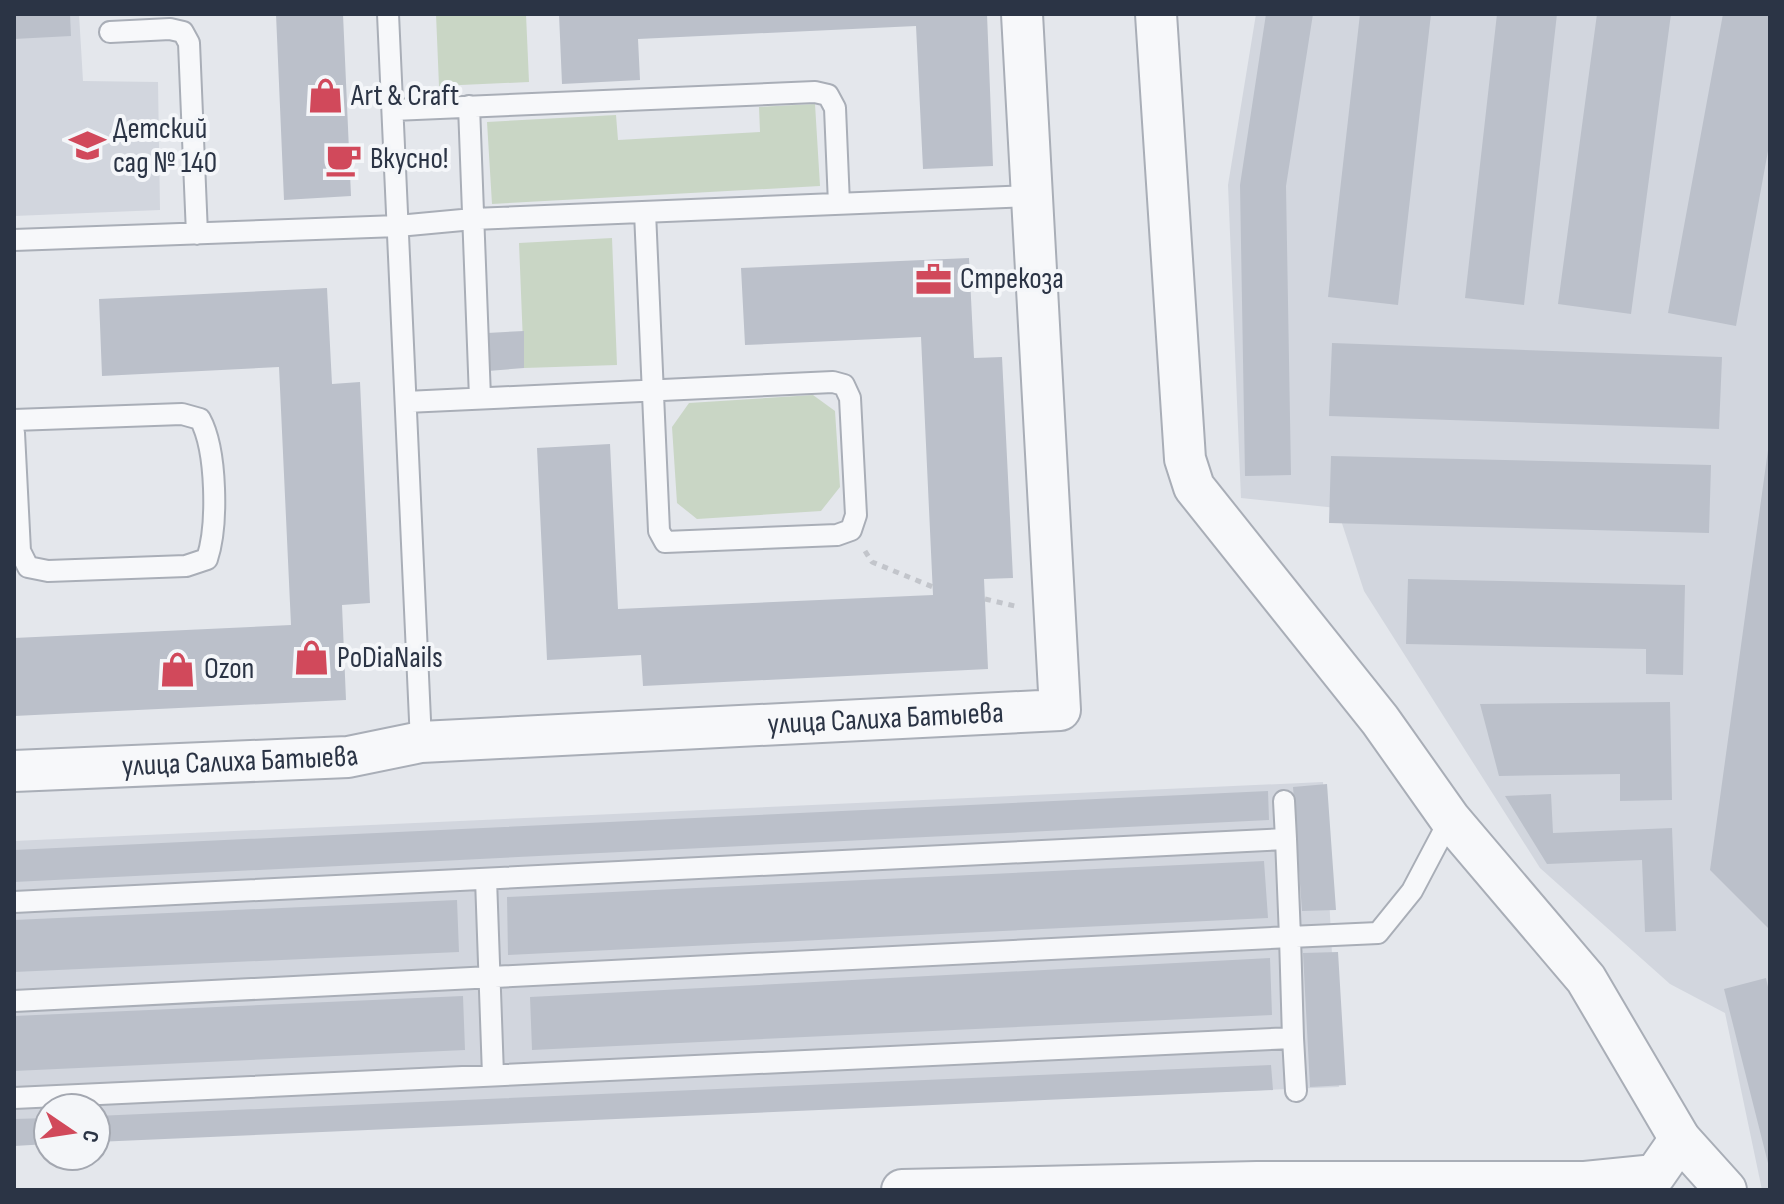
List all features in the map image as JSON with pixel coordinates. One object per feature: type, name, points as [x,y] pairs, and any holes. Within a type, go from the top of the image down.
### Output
[{"type":"street","name":"улица Салиха Батыева","points":[[14,771],[348,757],[421,742],[1060,710],[1022,14]]},
{"type":"street","points":[[1156,14],[1185,459],[1194,487],[1380,720],[1450,819],[1586,979],[1680,1139],[1726,1190]]},
{"type":"street","points":[[902,1190],[1586,1186],[1655,1175],[1680,1139]]},
{"type":"lane","points":[[388,14],[421,742]]},
{"type":"lane","points":[[110,32],[170,29],[183,32],[189,43],[197,234]]},
{"type":"lane","points":[[393,110],[815,92],[828,95],[835,108],[839,204]]},
{"type":"lane","points":[[469,106],[480,398]]},
{"type":"lane","points":[[14,240],[398,226],[473,219],[1032,196]]},
{"type":"lane","points":[[406,402],[480,398],[653,390],[833,382],[844,385],[850,398],[855,500],[851,530],[837,535],[665,542],[659,531],[653,390],[645,212]]},
{"type":"lane","points":[[14,420],[182,414],[200,419],[209,435],[213,508],[214,538],[207,559],[186,566],[48,571],[28,567],[20,551],[14,433]]},
{"type":"lane","points":[[1284,801],[1296,1091]]},
{"type":"lane","points":[[14,1001],[1378,933],[1412,891],[1450,819]]},
{"type":"lane","points":[[14,902],[1286,839]]},
{"type":"lane","points":[[486,879],[493,1075]]},
{"type":"lane","points":[[14,1098],[1293,1038]]},
{"type":"path","points":[[851,530],[872,562],[933,587]]},
{"type":"shaded area","name":"Детский сад № 140","points":[[14,14],[79,14],[83,81],[158,82],[160,210],[14,216]]},
{"type":"shaded area","points":[[1256,14],[1770,14],[1770,1190],[1762,1190],[1725,1013],[1670,984],[1540,868],[1364,591],[1337,508],[1241,498],[1228,185]]},
{"type":"shaded area","points":[[1323,782],[1339,1087],[112,1137],[112,1092],[32,1092],[32,1141],[14,1142],[14,841]]},
{"type":"green space","points":[[436,14],[526,14],[529,82],[439,86]]},
{"type":"green space","points":[[815,104],[820,186],[492,204],[487,122],[616,115],[618,140],[760,132],[759,107]]},
{"type":"green space","points":[[612,238],[617,365],[524,368],[519,243]]},
{"type":"green space","points":[[813,395],[835,411],[840,487],[821,511],[697,519],[677,503],[672,427],[689,403]]},
{"type":"building","points":[[14,14],[70,14],[71,36],[14,39]]},
{"type":"building","points":[[276,14],[343,14],[351,196],[284,200]]},
{"type":"building","points":[[559,14],[987,14],[993,166],[923,169],[916,26],[638,39],[640,80],[562,84]]},
{"type":"building","points":[[1266,14],[1313,14],[1286,186],[1291,475],[1245,476],[1240,185]]},
{"type":"building","points":[[1360,14],[1431,14],[1398,305],[1328,297]]},
{"type":"building","points":[[1497,14],[1557,14],[1524,305],[1465,298]]},
{"type":"building","points":[[1597,14],[1671,14],[1631,314],[1558,304]]},
{"type":"building","points":[[1723,14],[1770,14],[1770,140],[1736,326],[1668,313]]},
{"type":"building","points":[[969,258],[974,358],[1002,357],[1013,578],[984,579],[988,669],[643,686],[641,655],[547,660],[537,448],[610,444],[618,609],[933,595],[921,337],[745,345],[741,268]]},
{"type":"building","points":[[327,288],[332,384],[360,382],[370,603],[342,605],[346,700],[14,716],[14,638],[291,625],[279,367],[102,376],[99,299]]},
{"type":"building","points":[[524,331],[524,368],[488,371],[487,333]]},
{"type":"building","points":[[1332,343],[1722,357],[1719,429],[1329,416]]},
{"type":"building","points":[[1770,450],[1770,930],[1710,870]]},
{"type":"building","points":[[1331,456],[1711,465],[1709,533],[1329,523]]},
{"type":"building","points":[[1408,579],[1685,585],[1683,675],[1646,674],[1646,649],[1406,644]]},
{"type":"building","points":[[1670,702],[1672,800],[1620,801],[1620,774],[1499,776],[1480,704]]},
{"type":"building","points":[[1327,784],[1336,910],[1302,911],[1293,787]]},
{"type":"building","points":[[1268,791],[1269,820],[14,882],[14,850]]},
{"type":"building","points":[[1551,794],[1553,833],[1672,828],[1676,931],[1645,932],[1642,860],[1547,864],[1505,796]]},
{"type":"building","points":[[1264,861],[1268,918],[508,955],[507,897]]},
{"type":"building","points":[[457,900],[459,952],[14,972],[14,920]]},
{"type":"building","points":[[1338,952],[1346,1085],[1310,1087],[1303,953]]},
{"type":"building","points":[[1270,958],[1272,1015],[532,1050],[530,997]]},
{"type":"building","points":[[1766,978],[1770,996],[1769,1167],[1724,989]]},
{"type":"building","points":[[463,996],[465,1050],[14,1071],[14,1016]]},
{"type":"building","points":[[1271,1065],[1273,1090],[112,1141],[112,1115]]},
{"type":"building","points":[[32,1118],[32,1145],[14,1146],[14,1119]]},
{"type":"place","name":"Art & Craft","points":[[325,96]]},
{"type":"place","name":"Детский сад № 140","points":[[87,146]]},
{"type":"place","name":"Вкусно!","points":[[344,159]]},
{"type":"place","name":"Стрекоза","points":[[934,279]]},
{"type":"place","name":"PoDiaNails","points":[[311,658]]},
{"type":"place","name":"Ozon","points":[[178,669]]}]
